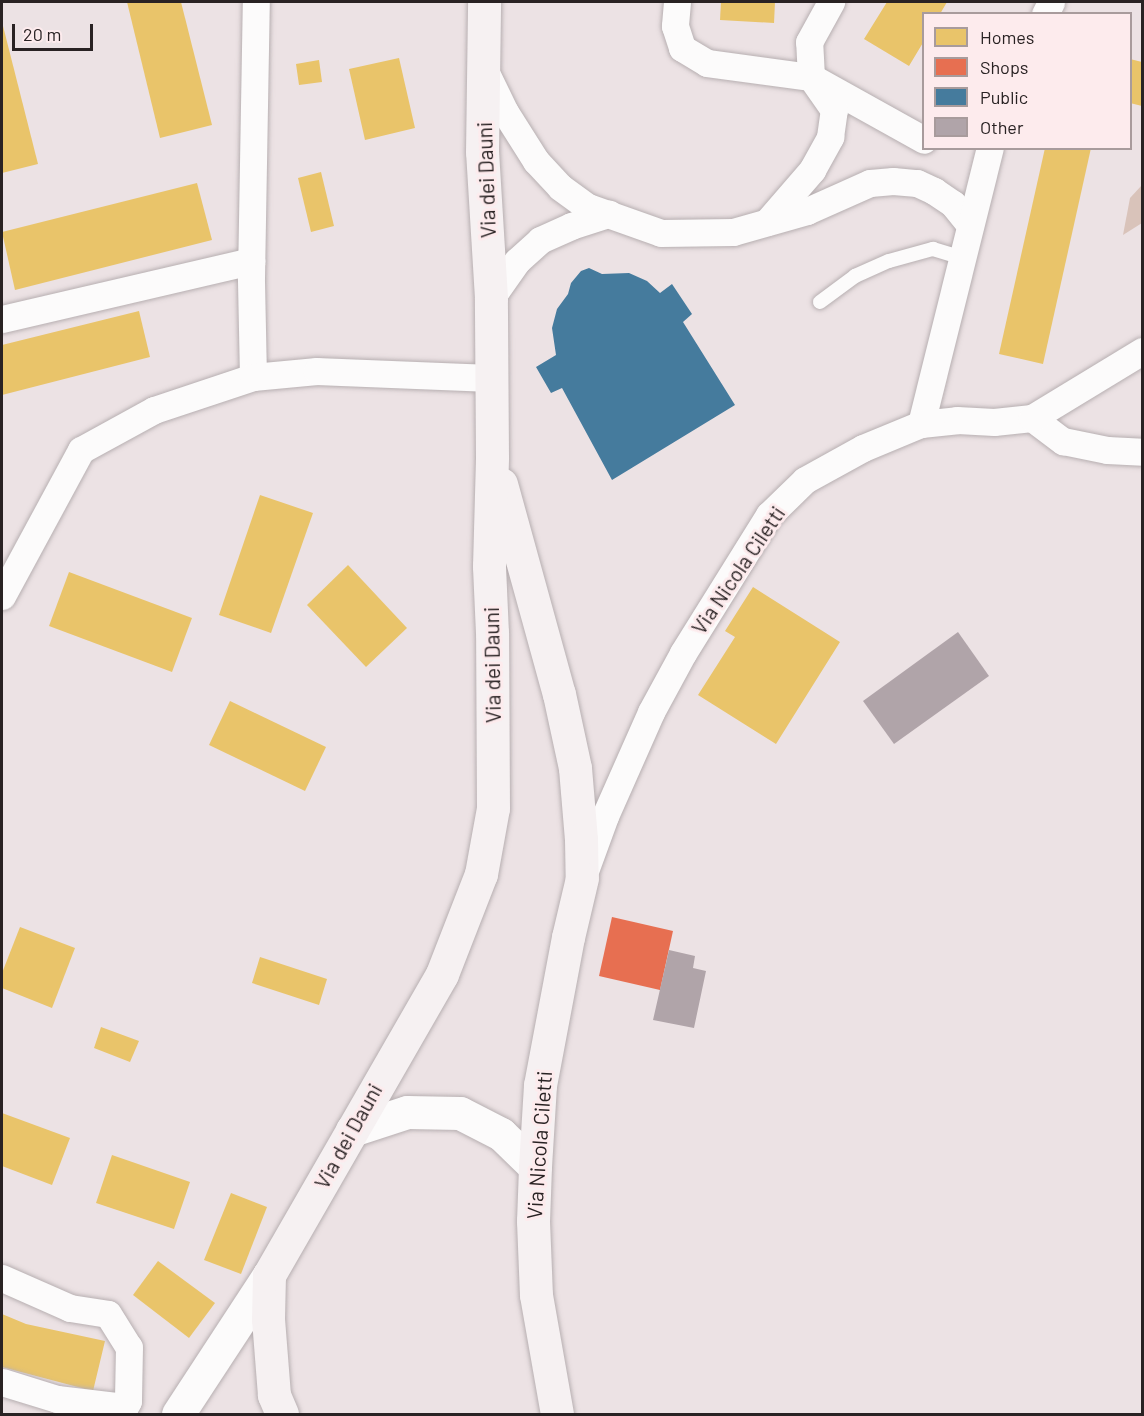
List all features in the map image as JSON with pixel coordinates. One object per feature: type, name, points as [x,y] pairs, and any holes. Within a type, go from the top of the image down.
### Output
[{"type":"main road","name":"Via dei Dauni","points":[[269,1275],[442,974],[481,874],[493,808],[492,633],[489,566],[492,457],[491,298],[482,152],[485,71],[484,2]]},
{"type":"main road","name":"Via Nicola Ciletti","points":[[492,457],[526,569],[559,694],[575,768],[582,878],[568,937],[540,1085],[533,1221],[536,1295],[557,1414]]},
{"type":"main road","points":[[269,1275],[268,1319],[274,1395],[282,1414]]},
{"type":"street","points":[[253,377],[251,261],[256,2]]},
{"type":"street","points":[[677,2],[675,26],[682,48],[706,63],[811,77],[922,139]]},
{"type":"street","points":[[767,222],[813,170],[830,137],[834,110],[811,77],[809,42],[831,2]]},
{"type":"street","points":[[485,71],[505,112],[536,161],[560,187],[588,207],[661,233],[733,231],[807,211],[870,183],[893,181],[917,183],[934,191],[952,204],[970,225]]},
{"type":"street","points":[[921,424],[989,150]]},
{"type":"street","points":[[491,298],[517,261],[540,240],[571,226],[609,214]]},
{"type":"street","points":[[2,319],[251,261]]},
{"type":"street","points":[[1143,351],[1032,418],[1063,441],[1107,450],[1143,452]]},
{"type":"street","points":[[2,596],[81,450],[154,410],[253,377],[317,371],[490,378]]},
{"type":"street","name":"Via Nicola Ciletti","points":[[582,878],[605,816],[651,712],[683,653],[769,515],[805,480],[863,448],[921,424],[957,420],[994,422],[1032,418]]},
{"type":"street","points":[[352,1130],[407,1112],[460,1113],[501,1134],[535,1167]]},
{"type":"street","points":[[178,1414],[269,1275]]},
{"type":"street","points":[[2,1278],[70,1308],[108,1314],[129,1347],[128,1401],[123,1411],[57,1399],[2,1382]]},
{"type":"lane","points":[[820,302],[855,276],[889,261],[933,249],[963,258]]},
{"type":"shaded area","points":[[1142,185],[1142,223],[1123,235],[1130,198]]},
{"type":"building: Homes","points":[[127,2],[181,2],[212,125],[160,138]]},
{"type":"building: Homes","points":[[721,2],[775,2],[774,23],[720,20]]},
{"type":"building: Homes","points":[[887,2],[947,2],[941,12],[922,12],[922,44],[909,66],[864,39]]},
{"type":"building: Homes","points":[[2,22],[38,164],[2,173]]},
{"type":"building: Homes","points":[[399,58],[415,128],[365,140],[349,69]]},
{"type":"building: Homes","points":[[319,60],[322,82],[299,85],[296,64]]},
{"type":"building: Homes","points":[[1132,60],[1142,62],[1142,106],[1132,104]]},
{"type":"building: Homes","points":[[1045,150],[1091,150],[1043,364],[999,354]]},
{"type":"building: Homes","points":[[321,172],[334,226],[311,232],[298,178]]},
{"type":"building: Homes","points":[[197,183],[212,240],[15,290],[2,232]]},
{"type":"building: Homes","points":[[139,311],[150,357],[2,395],[2,345]]},
{"type":"building: Homes","points":[[260,495],[313,513],[271,633],[219,615]]},
{"type":"building: Homes","points":[[348,565],[407,628],[366,667],[307,605]]},
{"type":"building: Homes","points":[[69,572],[192,618],[172,672],[49,626]]},
{"type":"building: Homes","points":[[753,587],[840,642],[776,744],[698,695],[735,637],[725,631]]},
{"type":"building: Homes","points":[[230,701],[326,747],[305,791],[209,745]]},
{"type":"building: Homes","points":[[20,927],[75,948],[52,1008],[2,988],[2,973]]},
{"type":"building: Homes","points":[[260,957],[327,979],[319,1005],[252,983]]},
{"type":"building: Homes","points":[[101,1027],[139,1041],[130,1062],[94,1048]]},
{"type":"building: Homes","points":[[2,1113],[70,1138],[52,1185],[2,1166]]},
{"type":"building: Homes","points":[[112,1155],[190,1182],[174,1229],[96,1203]]},
{"type":"building: Homes","points":[[231,1193],[267,1207],[241,1274],[204,1260]]},
{"type":"building: Homes","points":[[158,1261],[215,1303],[189,1338],[133,1295]]},
{"type":"building: Homes","points":[[2,1314],[26,1324],[105,1341],[93,1391],[2,1367]]},
{"type":"building: Shops","points":[[612,917],[673,931],[660,990],[599,976]]},
{"type":"building: Public","points":[[589,268],[602,274],[629,273],[647,281],[660,293],[672,284],[692,314],[683,322],[735,405],[612,480],[562,388],[551,393],[536,367],[556,355],[552,328],[557,309],[568,294],[571,283],[581,271]]},
{"type":"building: Other","points":[[958,632],[989,676],[894,744],[863,701]]},
{"type":"building: Other","points":[[669,950],[695,956],[693,968],[706,971],[694,1028],[653,1020]]}]
